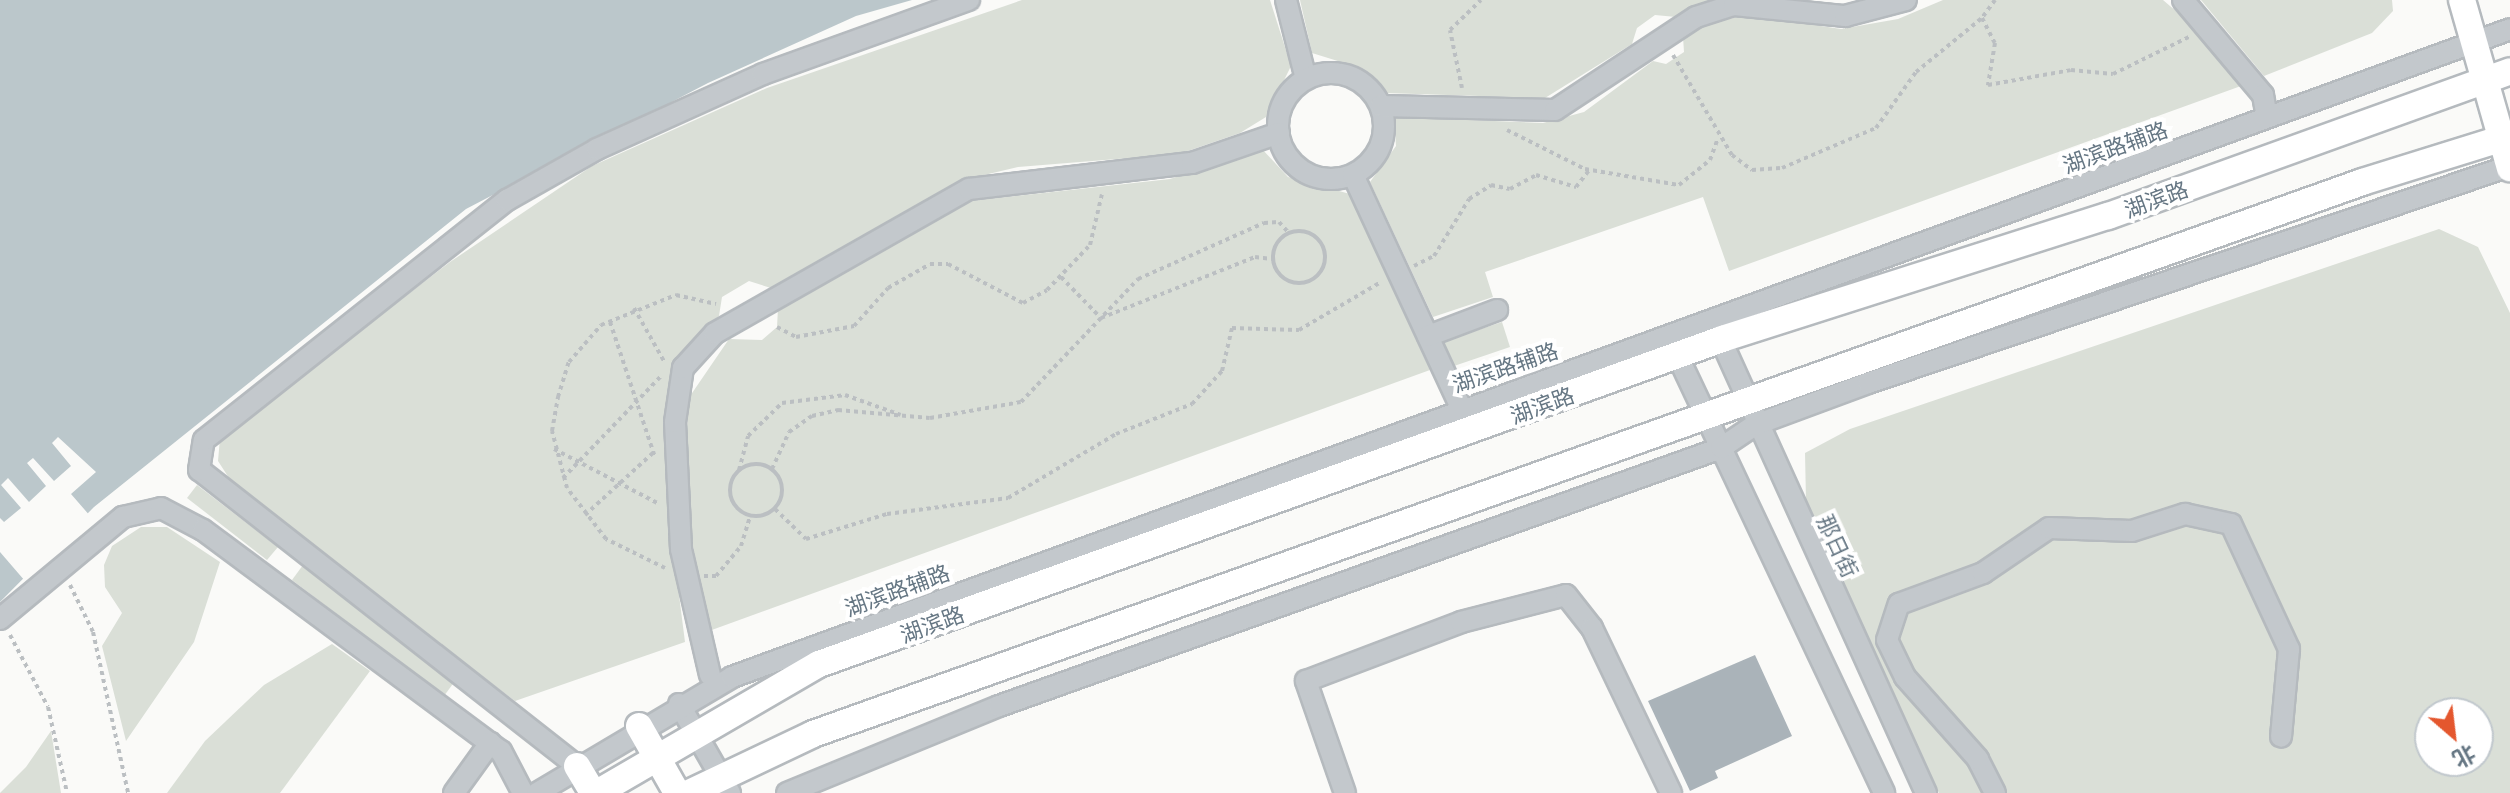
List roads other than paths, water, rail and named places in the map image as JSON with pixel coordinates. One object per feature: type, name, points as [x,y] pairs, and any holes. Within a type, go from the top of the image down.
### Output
[{"type":"main road","points":[[2462,0],[2484,81],[2506,137],[2510,167]]},
{"type":"main road","name":"湖滨路","points":[[595,793],[654,755],[819,664],[1716,329],[2108,216],[2510,71]]},
{"type":"main road","points":[[689,793],[724,785],[813,734],[1706,416],[1750,415],[2506,137]]},
{"type":"main road","points":[[639,726],[677,793]]},
{"type":"main road","points":[[577,766],[595,793]]},
{"type":"street","points":[[577,766],[199,470],[204,440],[507,200],[597,149],[763,74],[969,0]]},
{"type":"street","points":[[1286,0],[1306,79]]},
{"type":"street","points":[[1381,106],[1555,110],[1696,17],[1734,5],[1845,16],[1906,0]]},
{"type":"street","points":[[2183,0],[2207,23],[2263,95],[2267,117]]},
{"type":"street","name":"湖滨路辅路","points":[[1716,329],[2267,117],[2510,29]]},
{"type":"street","points":[[1330,73],[1355,78],[1381,106],[1381,143],[1353,175],[1308,173],[1288,157],[1279,133],[1281,108],[1306,79],[1330,73]]},
{"type":"street","points":[[710,675],[685,574],[675,422],[683,368],[715,333],[969,189],[1192,163],[1279,133]]},
{"type":"street","points":[[787,793],[999,706],[1721,448],[1750,415],[2510,167]]},
{"type":"street","points":[[1353,175],[1461,408]]},
{"type":"street","points":[[1428,336],[1497,310]]},
{"type":"street","name":"那日街","points":[[1716,329],[1750,415],[1922,792]]},
{"type":"street","points":[[1673,345],[1884,793]]},
{"type":"street","name":"湖滨路辅路","points":[[537,793],[639,726],[732,677],[1461,408],[1673,345]]},
{"type":"street","points":[[0,621],[123,517],[161,508],[203,530],[490,743],[523,793]]},
{"type":"street","points":[[1995,793],[1978,759],[1905,677],[1887,640],[1899,604],[1983,573],[2049,528],[2132,531],[2185,514],[2231,524],[2289,649],[2281,737]]},
{"type":"street","points":[[1345,793],[1306,681],[1461,622],[1566,595],[1592,628],[1671,793]]},
{"type":"street","points":[[679,704],[724,785]]},
{"type":"street","points":[[454,793],[490,743]]}]
